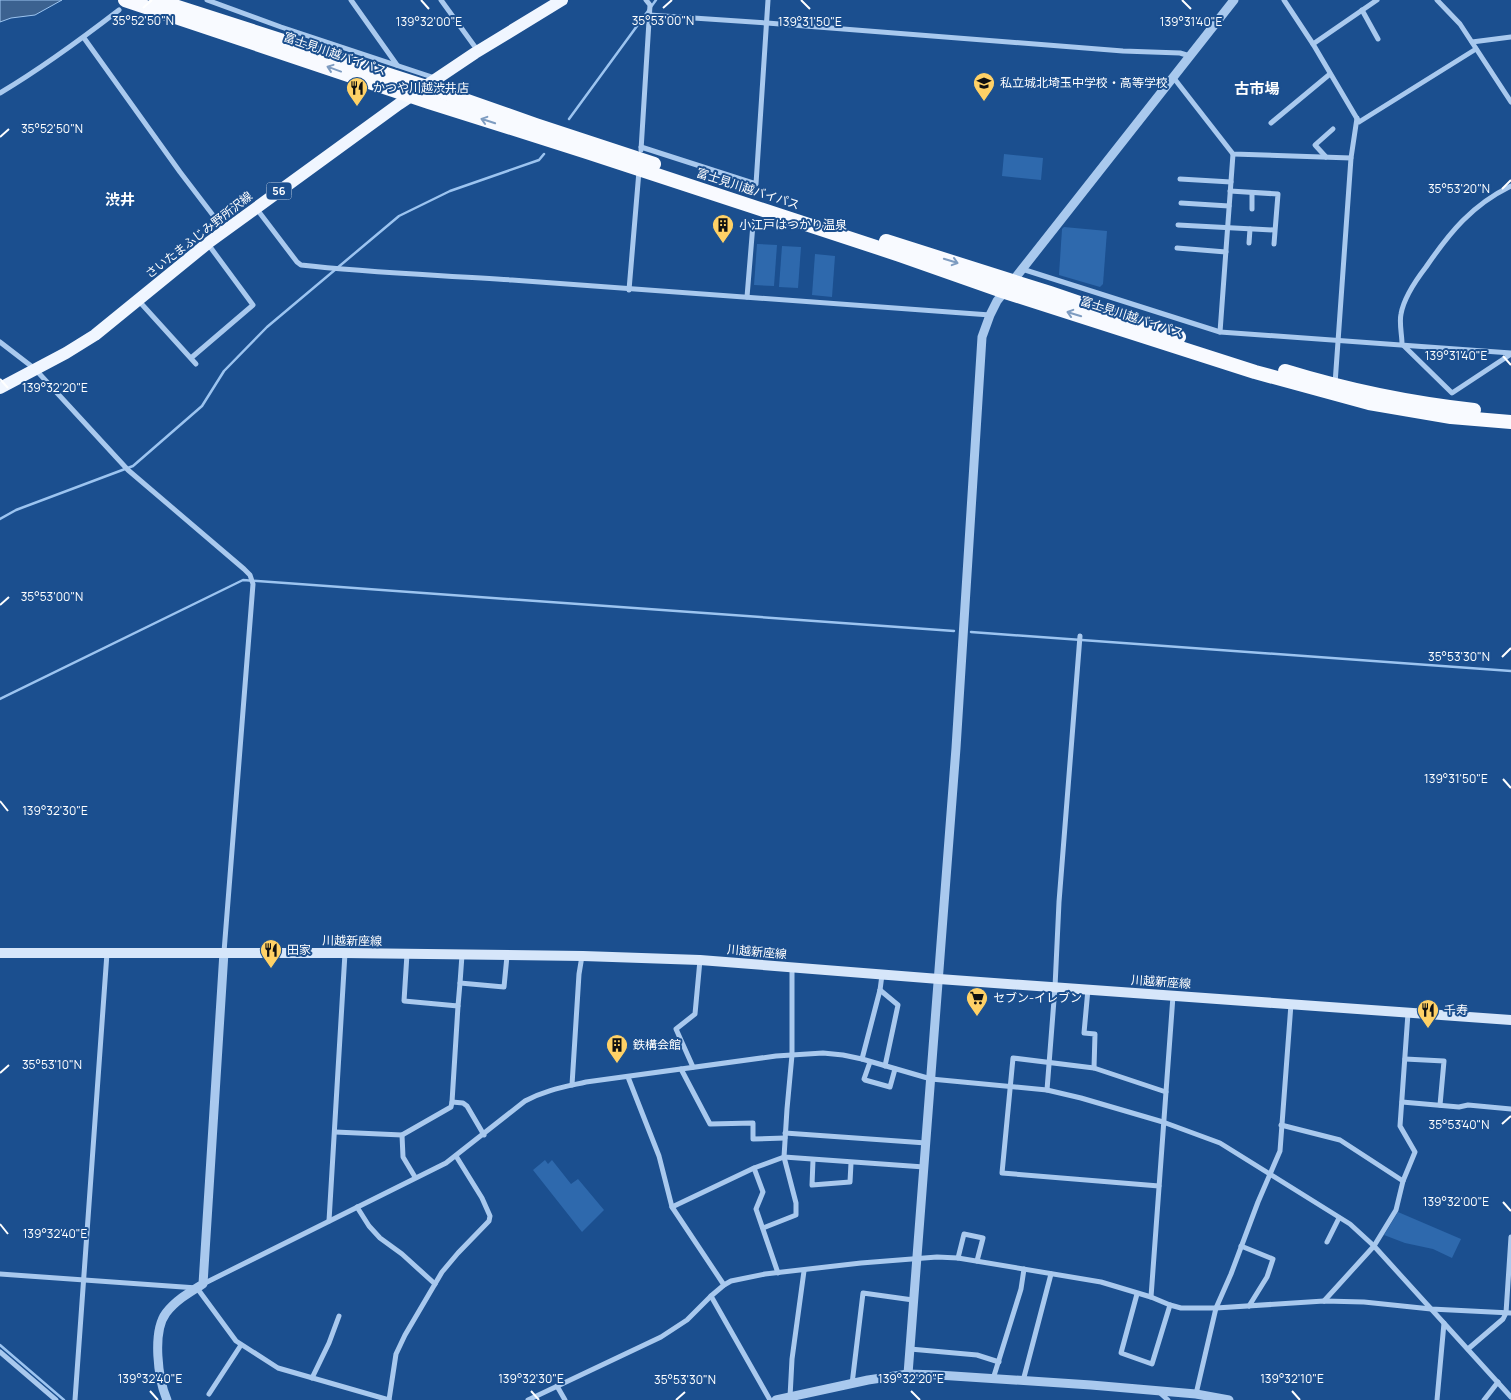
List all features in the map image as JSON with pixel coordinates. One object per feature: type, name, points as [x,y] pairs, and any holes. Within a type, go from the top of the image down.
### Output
[{"type":"highway","name":"富士見川越バイパス","points":[[156,0],[425,86],[536,126],[640,158],[1255,372],[1334,395],[1418,412],[1511,422]]},
{"type":"highway","name":"富士見川越バイパス","points":[[122,5],[411,95],[640,158]]},
{"type":"highway","name":"富士見川越バイパス","points":[[1008,286],[1335,385],[1422,403],[1473,410],[1511,412]]},
{"type":"main road","name":"さいたまふじみ野所沢線","points":[[0,388],[95,335],[208,243],[411,95],[562,0]]},
{"type":"main road","name":"川越新座線","points":[[0,953],[345,953],[582,956],[700,960],[1511,1020]]},
{"type":"street","points":[[206,0],[281,27],[437,78]]},
{"type":"street","points":[[351,0],[397,65]]},
{"type":"street","points":[[441,0],[478,52]]},
{"type":"street","points":[[629,290],[650,5],[646,0]]},
{"type":"street","points":[[640,158],[756,184],[768,0]]},
{"type":"street","points":[[908,1374],[957,738],[982,338],[997,301],[1008,286],[1234,0]]},
{"type":"street","points":[[1284,0],[1313,44],[1359,122],[1476,49]]},
{"type":"street","points":[[1313,44],[1377,0]]},
{"type":"street","points":[[1437,0],[1460,24],[1511,102]]},
{"type":"street","points":[[0,93],[84,38],[122,5]]},
{"type":"street","points":[[1362,10],[1378,40]]},
{"type":"street","points":[[649,15],[1180,53],[1190,56]]},
{"type":"street","points":[[1472,42],[1511,37]]},
{"type":"street","points":[[84,38],[180,172],[225,231]]},
{"type":"street","points":[[1271,123],[1330,74]]},
{"type":"street","points":[[1173,77],[1233,154],[1220,332]]},
{"type":"street","points":[[1335,385],[1351,158],[1357,118]]},
{"type":"street","points":[[1326,157],[1315,144],[1333,129]]},
{"type":"street","points":[[1233,154],[1351,158]]},
{"type":"street","points":[[1180,179],[1230,182]]},
{"type":"street","points":[[1511,186],[1483,202],[1448,235],[1418,278],[1401,314],[1402,344],[1452,393],[1511,353]]},
{"type":"street","points":[[1230,191],[1278,194],[1274,244]]},
{"type":"street","points":[[1252,193],[1252,209]]},
{"type":"street","points":[[1182,203],[1229,206]]},
{"type":"street","points":[[256,208],[297,262],[301,264],[339,269],[990,315]]},
{"type":"street","points":[[747,297],[753,224]]},
{"type":"street","points":[[1178,225],[1274,230]]},
{"type":"street","points":[[1249,243],[1250,228]]},
{"type":"street","points":[[191,358],[253,305],[208,243]]},
{"type":"street","points":[[1177,248],[1226,252]]},
{"type":"street","points":[[1022,269],[1220,332],[1338,339],[1511,353]]},
{"type":"street","points":[[138,299],[196,364]]},
{"type":"street","points":[[0,342],[35,369],[128,470],[244,569],[250,575],[253,584],[200,1286],[229,1333],[240,1345],[278,1368],[389,1400],[396,1354],[404,1335],[448,1266],[489,1220],[490,1216],[482,1198],[456,1156]]},
{"type":"street","points":[[1047,1090],[1059,902],[1080,636]]},
{"type":"street","points":[[75,1400],[107,953]]},
{"type":"street","points":[[329,1221],[345,953]]},
{"type":"street","points":[[408,954],[404,1001],[458,1006]]},
{"type":"street","points":[[335,1132],[402,1135],[451,1107],[462,955]]},
{"type":"street","points":[[460,983],[504,987],[506,956]]},
{"type":"street","points":[[572,1085],[579,974],[582,956]]},
{"type":"street","points":[[693,1068],[676,1029],[695,1014],[700,960]]},
{"type":"street","points":[[763,1228],[796,1215],[796,1203],[784,1157],[792,1055],[792,967]]},
{"type":"street","points":[[862,1059],[880,990],[882,974]]},
{"type":"street","points":[[1088,989],[1084,1033],[1096,1034],[1094,1068]]},
{"type":"street","points":[[880,990],[898,1005],[885,1066]]},
{"type":"street","points":[[1150,1297],[1173,995]]},
{"type":"street","points":[[1196,1394],[1216,1308],[1280,1151],[1291,1004]]},
{"type":"street","points":[[1324,1301],[1374,1246],[1396,1210],[1403,1181],[1415,1152],[1400,1126],[1408,1012]]},
{"type":"street","points":[[167,1400],[159,1374],[159,1338],[165,1315],[172,1306],[200,1286],[456,1156],[525,1101],[538,1094],[560,1087],[681,1069],[823,1053],[862,1059],[931,1079],[1047,1090],[1163,1122],[1220,1143],[1350,1224],[1374,1246],[1511,1397]]},
{"type":"street","points":[[1159,1186],[1002,1173],[1013,1058],[1094,1068],[1166,1092]]},
{"type":"street","points":[[1405,1059],[1444,1061],[1440,1105]]},
{"type":"street","points":[[870,1062],[864,1079],[890,1087],[895,1069]]},
{"type":"street","points":[[681,1069],[710,1124],[753,1123],[753,1139],[785,1136],[926,1143]]},
{"type":"street","points":[[628,1077],[659,1156],[672,1207],[724,1285]]},
{"type":"street","points":[[452,1102],[463,1103],[467,1106],[484,1135]]},
{"type":"street","points":[[1402,1102],[1511,1109]]},
{"type":"street","points":[[1281,1125],[1340,1140],[1403,1181]]},
{"type":"street","points":[[402,1135],[403,1157],[415,1177]]},
{"type":"street","points":[[672,1207],[754,1168],[784,1157],[924,1167]]},
{"type":"street","points":[[813,1160],[812,1185],[850,1182],[851,1163]]},
{"type":"street","points":[[754,1168],[762,1192],[756,1209],[778,1273]]},
{"type":"street","points":[[357,1207],[374,1232],[435,1284]]},
{"type":"street","points":[[1327,1242],[1340,1218]]},
{"type":"street","points":[[958,1258],[964,1234],[982,1238],[977,1261]]},
{"type":"street","points":[[1468,1349],[1508,1313],[1511,1237]]},
{"type":"street","points":[[1241,1246],[1273,1259],[1267,1276],[1249,1306]]},
{"type":"street","points":[[528,1400],[662,1337],[687,1320],[710,1296],[724,1285],[744,1278],[778,1273],[917,1258],[958,1258],[1101,1282],[1182,1308],[1216,1308],[1324,1301],[1364,1302],[1431,1309],[1508,1313]]},
{"type":"street","points":[[993,1379],[1021,1289],[1024,1269]]},
{"type":"street","points":[[790,1397],[792,1359],[804,1271]]},
{"type":"street","points":[[0,1274],[200,1286]]},
{"type":"street","points":[[1023,1381],[1050,1274]]},
{"type":"street","points":[[852,1384],[863,1293],[913,1300]]},
{"type":"street","points":[[1137,1294],[1121,1354],[1152,1364],[1170,1305]]},
{"type":"street","points":[[710,1296],[770,1400]]},
{"type":"street","points":[[312,1378],[325,1353],[339,1316]]},
{"type":"street","points":[[1437,1400],[1444,1323]]},
{"type":"street","points":[[209,1394],[240,1345]]},
{"type":"street","points":[[910,1349],[977,1355],[999,1362]]},
{"type":"street","points":[[0,1352],[56,1400]]},
{"type":"street","points":[[776,1400],[908,1374],[1159,1391],[1196,1394],[1229,1400]]},
{"type":"street","points":[[1484,1400],[1498,1382]]},
{"type":"street","points":[[557,1386],[565,1400]]},
{"type":"street","points":[[1159,1391],[1168,1400]]},
{"type":"shaded area","points":[[0,0],[62,0],[35,15],[11,18],[0,22]]},
{"type":"shaded area","points":[[1004,154],[1043,158],[1041,180],[1002,176]]},
{"type":"shaded area","points":[[1064,227],[1107,231],[1103,284],[1100,287],[1059,275],[1062,229]]},
{"type":"shaded area","points":[[757,244],[777,245],[774,286],[754,285]]},
{"type":"shaded area","points":[[782,246],[801,247],[798,288],[779,287]]},
{"type":"shaded area","points":[[815,254],[835,256],[832,297],[812,295]]},
{"type":"shaded area","points":[[545,1160],[548,1164],[552,1160],[571,1184],[578,1179],[604,1210],[582,1232],[533,1170]]},
{"type":"shaded area","points":[[1398,1212],[1461,1239],[1452,1258],[1433,1249],[1405,1243],[1384,1235]]},
{"type":"waterway","points":[[569,119],[656,0]]},
{"type":"waterway","points":[[0,519],[16,510],[133,466],[202,406],[224,371],[267,327],[399,216],[450,191],[539,160],[544,154]]},
{"type":"waterway","points":[[0,699],[243,580],[954,631]]},
{"type":"waterway","points":[[971,632],[1511,671]]},
{"type":"waterway","points":[[0,1345],[64,1400]]},
{"type":"place","name":"私立城北埼玉中学校・高等学校","points":[[984,102]]},
{"type":"place","name":"かつや川越渋井店","points":[[357,107]]},
{"type":"place","name":"小江戸はつかり温泉","points":[[723,244]]},
{"type":"place","name":"田家","points":[[271,969]]},
{"type":"place","name":"セブン-イレブン","points":[[977,1017]]},
{"type":"place","name":"千寿","points":[[1428,1029]]},
{"type":"place","name":"鉄構会館","points":[[617,1064]]},
{"type":"district","name":"古市場","points":[[1257,89]]},
{"type":"district","name":"渋井","points":[[120,200]]}]
